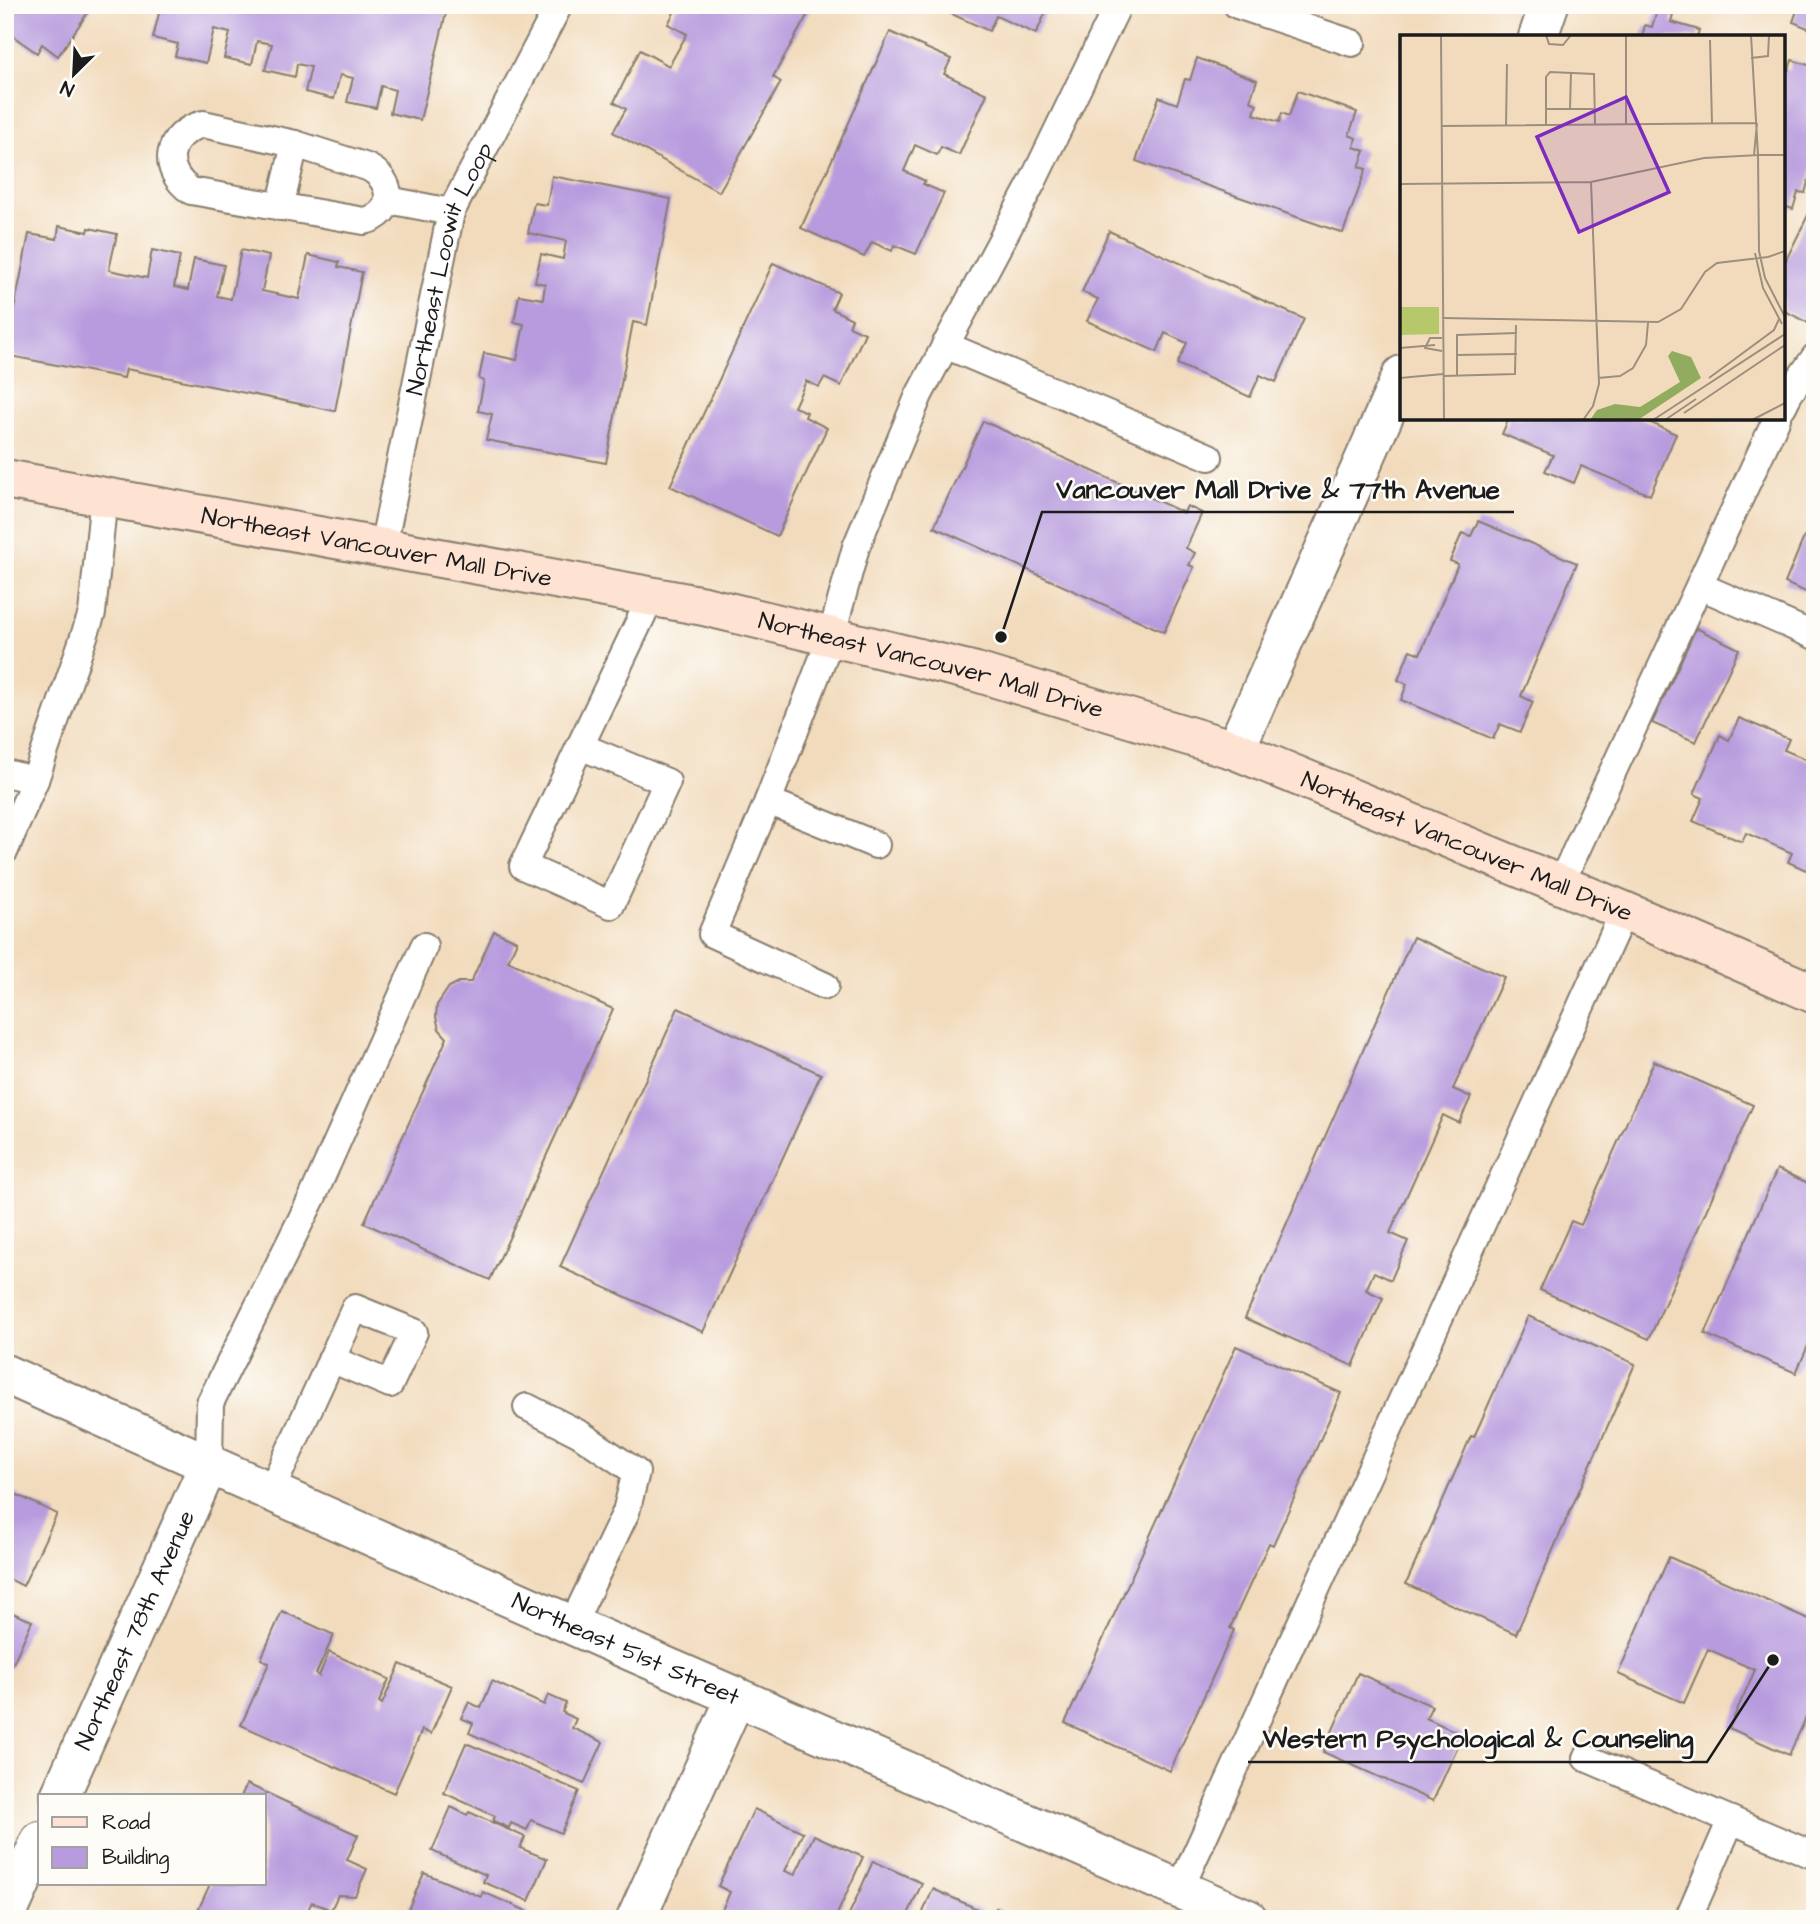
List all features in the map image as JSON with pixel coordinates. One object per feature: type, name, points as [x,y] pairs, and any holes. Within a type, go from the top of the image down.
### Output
[{"type":"main road","name":"Northeast Vancouver Mall Drive","points":[[5,479],[704,606],[976,672],[1235,751],[1624,911],[1815,994]]},
{"type":"street","points":[[1539,35],[1549,5]]},
{"type":"street","points":[[1235,751],[1400,380]]},
{"type":"street","name":"Northeast 51st Street","points":[[5,1374],[736,1697],[1248,1919]]},
{"type":"street","name":"Northeast 78th Avenue","points":[[61,1794],[209,1464]]},
{"type":"street","points":[[636,1919],[736,1697]]},
{"type":"street","points":[[5,1919],[38,1845]]},
{"type":"lane","name":"Northeast Loowit Loop","points":[[383,547],[451,212],[559,5]]},
{"type":"lane","points":[[825,986],[712,934],[768,801],[831,637],[856,547],[919,395],[1032,183],[1118,5]]},
{"type":"lane","points":[[1237,5],[1352,43]]},
{"type":"lane","points":[[203,124],[295,144],[375,170],[387,183],[388,200],[379,214],[364,220],[191,191],[175,175],[171,153],[175,142],[183,133],[203,124]]},
{"type":"lane","points":[[280,207],[295,144]]},
{"type":"lane","points":[[388,200],[451,212]]},
{"type":"lane","points":[[945,345],[1209,457]]},
{"type":"lane","points":[[1785,402],[1815,357]]},
{"type":"lane","points":[[1560,885],[1776,420]]},
{"type":"lane","points":[[5,850],[35,780],[92,613],[104,497]]},
{"type":"lane","points":[[1700,586],[1815,636]]},
{"type":"lane","points":[[580,747],[667,782],[611,905],[523,866],[651,597]]},
{"type":"lane","points":[[5,773],[35,780]]},
{"type":"lane","points":[[768,801],[876,845]]},
{"type":"lane","points":[[1180,1889],[1624,911]]},
{"type":"lane","points":[[209,1464],[209,1403],[313,1196],[424,946]]},
{"type":"lane","points":[[271,1491],[331,1359]]},
{"type":"lane","points":[[527,1408],[580,1434],[636,1472],[626,1512],[572,1625]]},
{"type":"lane","points":[[1586,1759],[1815,1856]]},
{"type":"lane","points":[[1688,1919],[1731,1820]]},
{"type":"building","points":[[5,5],[93,5],[58,56],[42,44],[37,53],[7,32]]},
{"type":"building","points":[[161,5],[448,5],[420,120],[390,113],[395,90],[381,86],[376,108],[347,102],[353,78],[340,75],[334,99],[305,92],[311,67],[297,64],[295,77],[265,70],[272,44],[257,41],[252,64],[224,58],[230,33],[214,29],[206,63],[175,56],[178,44],[153,38]]},
{"type":"building","points":[[678,5],[696,5],[701,8],[703,5],[813,5],[773,77],[781,82],[719,192],[613,132],[626,109],[614,102],[640,50],[669,66],[687,34],[668,24]]},
{"type":"building","points":[[932,5],[1049,5],[1036,34],[996,16],[989,31]]},
{"type":"building","points":[[1799,5],[1815,5],[1815,31],[1793,22]]},
{"type":"building","points":[[1657,10],[1673,14],[1671,22],[1699,30],[1698,35],[1642,35],[1645,25],[1652,27]]},
{"type":"building","points":[[890,32],[951,59],[944,74],[987,94],[959,155],[941,147],[937,155],[915,145],[904,171],[925,181],[923,184],[944,193],[916,254],[894,245],[892,251],[872,242],[864,257],[801,228]]},
{"type":"building","points":[[1197,58],[1257,80],[1250,101],[1257,104],[1254,114],[1279,122],[1282,113],[1289,116],[1298,91],[1357,112],[1349,135],[1356,138],[1354,147],[1365,151],[1359,167],[1366,169],[1343,233],[1136,161],[1159,97],[1177,104],[1185,79],[1190,80]]},
{"type":"building","points":[[1792,60],[1815,67],[1815,158],[1805,193],[1798,192],[1793,209],[1785,207],[1785,69],[1789,70]]},
{"type":"building","points":[[552,176],[671,199],[647,325],[633,322],[606,463],[486,440],[492,414],[478,411],[484,381],[479,379],[484,353],[517,360],[524,324],[514,322],[519,295],[543,299],[545,284],[535,282],[541,254],[563,259],[566,241],[528,233],[534,203],[547,205]]},
{"type":"building","points":[[1810,211],[1815,213],[1815,309],[1808,323],[1785,311],[1785,262]]},
{"type":"building","points":[[59,226],[88,232],[89,228],[117,234],[109,270],[147,278],[152,250],[180,256],[174,287],[188,290],[194,259],[224,265],[217,296],[231,299],[241,250],[269,256],[262,291],[299,299],[308,255],[339,262],[338,267],[362,272],[335,411],[126,369],[124,378],[5,355],[7,314],[13,315],[29,234],[57,239]]},
{"type":"building","points":[[1109,231],[1304,319],[1276,382],[1260,375],[1250,397],[1177,364],[1187,343],[1165,333],[1157,352],[1087,321],[1098,299],[1082,292]]},
{"type":"building","points":[[773,263],[839,293],[832,309],[852,319],[849,326],[865,333],[841,386],[824,378],[819,387],[806,381],[794,407],[807,412],[805,417],[827,428],[777,536],[670,486]]},
{"type":"building","points":[[1508,420],[1644,420],[1676,434],[1650,495],[1581,466],[1574,483],[1545,471],[1553,455],[1502,434]]},
{"type":"building","points":[[983,421],[1184,513],[1187,506],[1202,513],[1186,548],[1195,553],[1189,565],[1194,567],[1164,632],[934,527]]},
{"type":"building","points":[[1478,521],[1577,563],[1521,696],[1533,702],[1520,732],[1500,724],[1493,739],[1401,700],[1407,684],[1398,680],[1410,650],[1420,654],[1458,564],[1450,561],[1462,533],[1471,536]]},
{"type":"building","points":[[1804,537],[1815,542],[1815,596],[1785,583]]},
{"type":"building","points":[[1696,628],[1739,649],[1696,742],[1652,723]]},
{"type":"building","points":[[1739,718],[1789,739],[1784,750],[1815,763],[1815,874],[1788,862],[1792,853],[1746,833],[1742,842],[1693,821],[1703,798],[1694,794],[1720,735],[1729,740]]},
{"type":"building","points":[[494,931],[517,941],[508,961],[613,1009],[490,1280],[364,1223],[447,1038],[439,1029],[437,1005],[449,987],[459,982],[471,982]]},
{"type":"building","points":[[1413,937],[1504,977],[1453,1089],[1471,1097],[1459,1123],[1443,1115],[1390,1233],[1408,1241],[1391,1280],[1374,1272],[1366,1290],[1383,1298],[1353,1366],[1245,1318]]},
{"type":"building","points":[[678,1008],[821,1074],[703,1332],[560,1267]]},
{"type":"building","points":[[1654,1061],[1753,1105],[1649,1339],[1540,1290],[1571,1221],[1581,1225]]},
{"type":"building","points":[[1777,1169],[1815,1186],[1815,1330],[1796,1373],[1705,1334]]},
{"type":"building","points":[[1528,1316],[1635,1364],[1516,1634],[1406,1584],[1471,1436],[1474,1437]]},
{"type":"building","points":[[1236,1346],[1341,1393],[1273,1545],[1269,1543],[1230,1628],[1234,1630],[1170,1771],[1065,1723]]},
{"type":"building","points":[[5,1489],[57,1514],[23,1586],[5,1577]]},
{"type":"building","points":[[1669,1557],[1815,1622],[1815,1698],[1789,1755],[1729,1728],[1755,1670],[1708,1649],[1684,1703],[1618,1674]]},
{"type":"building","points":[[5,1610],[32,1621],[11,1668],[5,1665]]},
{"type":"building","points":[[282,1611],[334,1635],[316,1674],[319,1676],[329,1652],[389,1679],[379,1702],[382,1704],[400,1664],[452,1686],[431,1734],[422,1730],[394,1793],[241,1725],[269,1663],[261,1659]]},
{"type":"building","points":[[1358,1673],[1432,1706],[1426,1718],[1463,1735],[1433,1801],[1323,1752]]},
{"type":"building","points":[[492,1681],[544,1705],[548,1695],[566,1703],[562,1712],[576,1719],[572,1728],[603,1742],[584,1784],[469,1733],[473,1723],[461,1718],[469,1702],[481,1708]]},
{"type":"building","points":[[466,1743],[579,1791],[561,1833],[531,1820],[527,1830],[511,1823],[509,1828],[493,1821],[495,1816],[444,1793]]},
{"type":"building","points":[[247,1784],[358,1835],[347,1860],[367,1869],[355,1896],[338,1895],[331,1910],[312,1902],[303,1919],[194,1919],[210,1885],[266,1885],[266,1794],[242,1794]]},
{"type":"building","points":[[451,1807],[467,1815],[469,1812],[525,1837],[520,1848],[547,1859],[529,1901],[483,1882],[486,1875],[432,1851]]},
{"type":"building","points":[[754,1809],[803,1832],[785,1871],[795,1875],[814,1835],[863,1857],[835,1919],[740,1919],[722,1910],[730,1892],[718,1886]]},
{"type":"building","points":[[873,1861],[922,1883],[906,1919],[847,1919]]},
{"type":"building","points":[[424,1873],[481,1897],[483,1892],[529,1912],[526,1919],[411,1919],[405,1916]]},
{"type":"building","points":[[933,1889],[982,1911],[978,1919],[920,1919]]},
{"type":"building","points":[[996,1908],[1019,1919],[992,1919]]},
{"type":"place","name":"Vancouver Mall Drive & 77th Avenue","points":[[1001,637]]},
{"type":"place","name":"Western Psychological & Counseling","points":[[1773,1660]]}]
